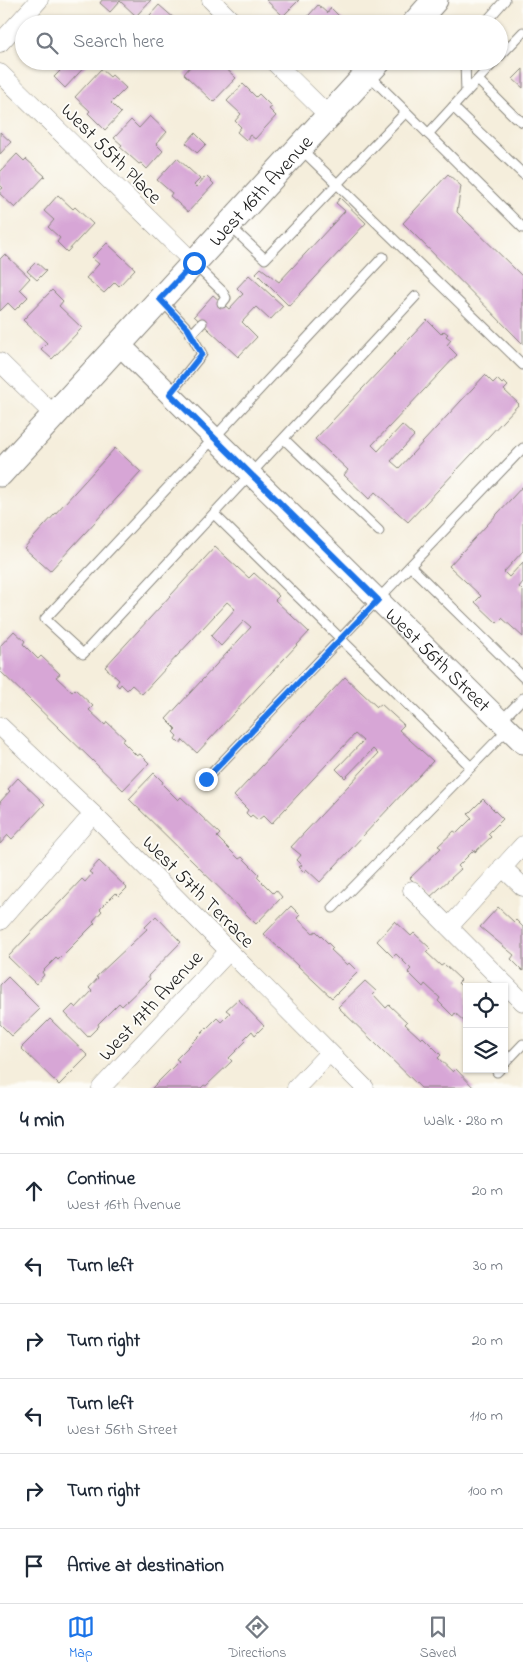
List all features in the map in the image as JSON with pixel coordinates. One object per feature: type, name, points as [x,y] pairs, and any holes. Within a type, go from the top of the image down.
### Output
[{"type":"main road","points":[[422,15],[436,0]]},
{"type":"main road","name":"West 16th Avenue","points":[[0,474],[370,70]]},
{"type":"street","points":[[25,15],[39,0]]},
{"type":"street","points":[[211,0],[226,15]]},
{"type":"street","points":[[0,42],[15,26]]},
{"type":"street","points":[[282,70],[329,116]]},
{"type":"street","name":"West 55th Place","points":[[0,73],[194,263]]},
{"type":"street","name":"West 56th Street","points":[[119,344],[511,731]]},
{"type":"street","points":[[0,362],[54,415]]},
{"type":"street","name":"West 57th Terrace","points":[[0,726],[93,814],[365,1088]]},
{"type":"street","points":[[0,921],[93,814]]},
{"type":"street","points":[[449,927],[523,844]]},
{"type":"street","points":[[502,867],[523,887]]},
{"type":"street","points":[[412,890],[523,1002]]},
{"type":"street","name":"West 17th Avenue","points":[[102,1088],[229,952]]},
{"type":"street","points":[[296,1088],[329,1053]]},
{"type":"lane","points":[[492,15],[505,0]]},
{"type":"lane","points":[[508,48],[523,32]]},
{"type":"lane","points":[[375,70],[406,112],[523,228]]},
{"type":"lane","points":[[465,70],[466,92]]},
{"type":"lane","points":[[428,134],[487,70]]},
{"type":"lane","points":[[478,80],[515,117],[523,122]]},
{"type":"lane","points":[[453,107],[523,174]]},
{"type":"lane","points":[[229,225],[265,260],[406,112]]},
{"type":"lane","points":[[300,148],[523,365]]},
{"type":"lane","points":[[384,257],[45,619],[83,654],[416,296]]},
{"type":"lane","points":[[194,263],[222,290],[226,298],[222,303]]},
{"type":"lane","points":[[160,299],[191,334],[202,354],[170,394]]},
{"type":"lane","points":[[191,334],[202,323]]},
{"type":"lane","points":[[284,439],[379,531]]},
{"type":"lane","points":[[206,779],[523,448]]},
{"type":"lane","points":[[214,514],[471,767]]},
{"type":"lane","points":[[410,566],[523,677]]},
{"type":"lane","points":[[333,908],[471,767],[511,731],[523,698]]},
{"type":"lane","points":[[508,1060],[523,1044]]},
{"type":"building","points":[[102,0],[151,0],[137,15],[120,1],[110,12],[100,3]]},
{"type":"building","points":[[266,0],[299,0],[284,15]]},
{"type":"building","points":[[159,5],[170,15],[150,15]]},
{"type":"building","points":[[318,5],[327,13],[331,8],[338,15],[309,15]]},
{"type":"building","points":[[523,69],[523,88],[513,79]]},
{"type":"building","points":[[82,70],[65,88],[54,77],[60,71]]},
{"type":"building","points":[[100,70],[110,77],[112,75],[126,88],[111,103],[121,113],[105,130],[88,113],[90,111],[75,97]]},
{"type":"building","points":[[187,70],[228,70],[236,78],[213,102],[184,74]]},
{"type":"building","points":[[243,84],[256,97],[259,94],[272,107],[269,109],[276,116],[255,139],[250,135],[246,140],[237,132],[241,127],[235,121],[241,114],[227,101]]},
{"type":"building","points":[[150,116],[167,132],[156,144],[163,151],[147,169],[120,147],[122,145],[114,138],[131,120],[139,128]]},
{"type":"building","points":[[0,132],[11,142],[0,154]]},
{"type":"building","points":[[195,133],[206,144],[197,153],[186,143]]},
{"type":"building","points":[[17,154],[24,161],[26,159],[45,176],[15,208],[0,194],[0,190],[3,188],[0,185],[0,172]]},
{"type":"building","points":[[177,158],[200,179],[194,185],[196,187],[206,176],[214,184],[188,212],[170,196],[172,193],[157,180]]},
{"type":"building","points":[[448,174],[461,186],[457,212],[523,277],[523,344],[403,223]]},
{"type":"building","points":[[58,195],[73,209],[75,207],[93,224],[67,252],[57,242],[60,238],[48,227],[54,220],[44,211]]},
{"type":"building","points":[[340,198],[366,223],[289,306],[256,273],[261,268],[279,282],[345,211],[336,203]]},
{"type":"building","points":[[107,243],[135,269],[119,286],[115,282],[104,293],[86,278],[99,264],[92,258]]},
{"type":"building","points":[[5,254],[30,278],[20,289],[28,297],[15,310],[8,303],[0,311],[0,259]]},
{"type":"building","points":[[36,262],[46,271],[37,280],[27,271]]},
{"type":"building","points":[[249,275],[283,306],[270,320],[256,307],[242,322],[257,337],[238,357],[194,316],[213,295],[229,309],[243,294],[237,288]]},
{"type":"building","points":[[52,290],[63,301],[59,306],[82,328],[52,359],[41,349],[47,343],[23,320]]},
{"type":"building","points":[[427,320],[441,334],[444,331],[448,334],[446,336],[451,340],[447,345],[457,355],[372,445],[378,451],[402,425],[414,436],[391,461],[399,468],[485,375],[493,383],[497,379],[502,384],[504,382],[508,386],[504,390],[519,404],[408,522],[375,492],[369,499],[344,475],[348,470],[315,439]]},
{"type":"building","points":[[115,448],[141,472],[50,571],[24,548]]},
{"type":"building","points":[[523,486],[523,551],[504,572],[509,577],[523,562],[523,582],[519,587],[523,591],[523,637],[502,618],[497,623],[475,602],[481,596],[449,566]]},
{"type":"building","points":[[215,547],[249,578],[254,573],[279,596],[275,600],[309,632],[197,753],[183,740],[180,744],[175,739],[177,736],[173,732],[176,729],[166,719],[251,627],[244,621],[221,646],[211,636],[235,609],[227,602],[142,694],[132,685],[127,690],[121,684],[119,687],[116,684],[119,680],[105,667]]},
{"type":"building","points":[[14,631],[25,641],[23,644],[38,659],[41,656],[60,674],[56,677],[72,692],[75,689],[93,706],[89,710],[105,725],[107,722],[125,739],[122,741],[137,756],[140,754],[149,763],[123,790],[0,671],[0,646]]},
{"type":"building","points":[[345,677],[377,707],[381,704],[404,725],[399,730],[433,761],[320,882],[306,869],[304,872],[299,867],[302,865],[297,860],[301,855],[291,847],[378,754],[373,749],[345,778],[336,769],[363,741],[355,734],[271,824],[263,816],[258,820],[252,815],[250,817],[246,813],[248,810],[234,796]]},
{"type":"building","points":[[154,773],[178,800],[181,797],[220,834],[217,837],[239,859],[242,857],[259,874],[257,877],[273,893],[276,890],[282,897],[256,924],[129,799]]},
{"type":"building","points":[[18,778],[45,804],[12,839],[8,835],[0,844],[0,802]]},
{"type":"building","points":[[483,799],[503,819],[488,834],[491,837],[475,852],[474,850],[458,866],[461,869],[429,898],[410,878],[441,848],[438,846],[454,831],[457,833],[472,818],[468,814]]},
{"type":"building","points":[[99,861],[127,888],[119,896],[116,893],[100,909],[102,911],[93,921],[95,923],[58,960],[56,958],[42,972],[44,975],[36,984],[8,957],[82,879],[85,882],[92,874],[89,872]]},
{"type":"building","points":[[291,906],[300,915],[297,918],[313,933],[316,931],[333,948],[331,950],[347,965],[349,963],[358,972],[332,998],[264,934]]},
{"type":"building","points":[[498,907],[514,922],[516,920],[523,927],[523,971],[511,959],[514,955],[480,927]]},
{"type":"building","points":[[156,916],[181,942],[148,976],[150,979],[122,1006],[119,1003],[88,1037],[65,1013],[73,1005],[76,1008],[92,991],[89,988],[98,978],[96,977],[147,929],[145,927]]},
{"type":"building","points":[[395,921],[411,936],[414,933],[430,948],[426,952],[441,966],[444,964],[461,980],[458,983],[463,987],[463,1020],[455,1013],[453,1016],[438,1001],[440,998],[425,984],[423,987],[408,972],[411,969],[396,954],[393,957],[377,941]]},
{"type":"building","points":[[8,977],[40,1009],[12,1036],[0,1024],[0,985]]},
{"type":"building","points":[[365,981],[376,991],[373,994],[386,1008],[389,1005],[407,1022],[405,1024],[421,1039],[423,1037],[441,1055],[438,1058],[453,1072],[456,1069],[474,1088],[421,1088],[338,1007]]},
{"type":"building","points":[[238,999],[264,1026],[255,1035],[252,1031],[244,1039],[246,1041],[229,1058],[232,1061],[206,1086],[204,1085],[201,1088],[152,1088],[179,1061],[176,1059],[217,1018],[221,1022],[230,1013],[226,1010]]},
{"type":"building","points":[[50,1019],[88,1056],[59,1085],[21,1048]]},
{"type":"route","points":[[194,263],[160,299],[188,329],[202,354],[170,394],[378,600],[206,779]]}]
